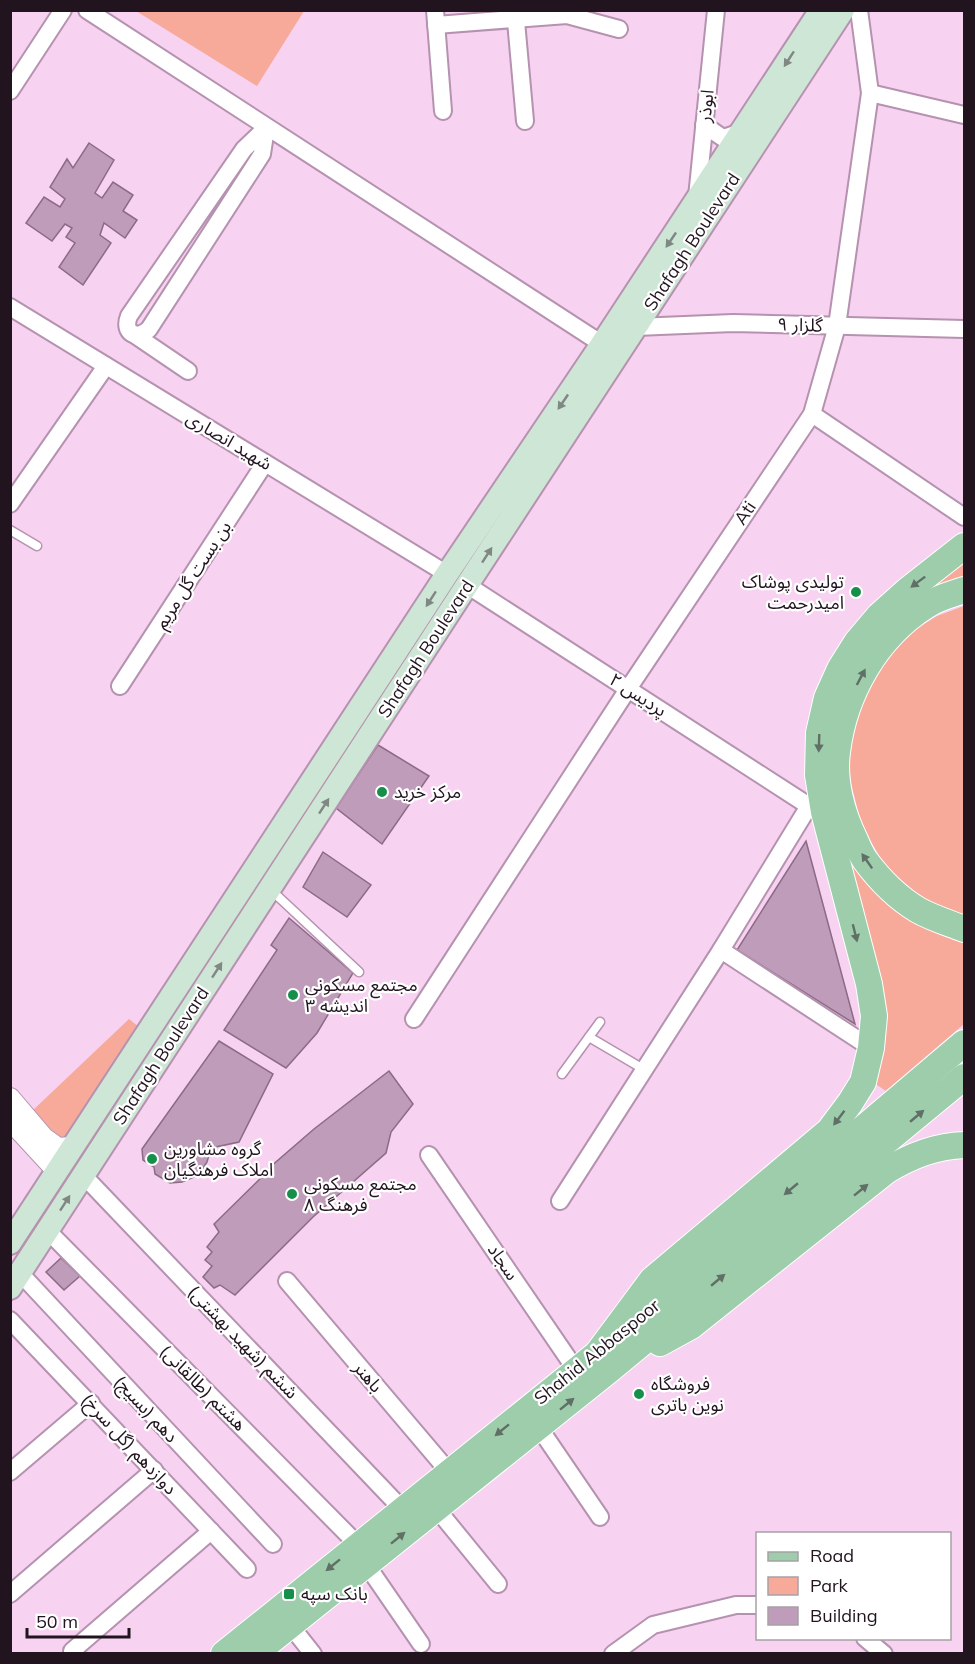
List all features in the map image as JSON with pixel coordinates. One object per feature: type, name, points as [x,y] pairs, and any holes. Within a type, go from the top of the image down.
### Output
[{"type":"main road","name":"Shafagh Boulevard","points":[[10,1243],[57,1155],[602,344],[821,10]]},
{"type":"main road","name":"Shafagh Boulevard","points":[[15,1280],[843,10]]},
{"type":"main road","points":[[603,1362],[652,1280],[829,1131],[862,1082],[871,1048],[874,1016],[869,984],[824,812],[818,775],[819,733],[827,698],[840,669],[857,642],[879,616],[964,546]]},
{"type":"main road","points":[[964,590],[927,604],[897,628],[874,653],[844,717],[836,753],[838,791],[843,812],[864,859],[888,887],[918,910],[964,929]]},
{"type":"main road","name":"Shahid Abbaspoor","points":[[224,1653],[362,1555],[436,1508],[538,1426],[603,1362],[964,1043]]},
{"type":"main road","name":"Shahid Abbaspoor","points":[[254,1653],[290,1625],[362,1555],[402,1509],[576,1370],[603,1362],[964,1077]]},
{"type":"main road","points":[[603,1362],[691,1326],[886,1171],[904,1160],[938,1148],[964,1145]]},
{"type":"street","points":[[10,91],[63,10]]},
{"type":"street","points":[[87,10],[602,344]]},
{"type":"street","name":"ابوذر","points":[[697,201],[716,10]]},
{"type":"street","name":"Ati","points":[[414,1019],[628,688],[812,414],[837,326],[870,93],[859,10]]},
{"type":"street","points":[[443,111],[435,18],[567,13],[619,29]]},
{"type":"street","points":[[515,15],[525,121]]},
{"type":"street","points":[[870,93],[964,115]]},
{"type":"street","points":[[704,125],[723,138],[741,132]]},
{"type":"street","points":[[188,371],[132,333],[143,334],[155,319],[261,154],[266,128]]},
{"type":"street","name":"شهید انصاری","points":[[10,307],[447,574]]},
{"type":"street","name":"گلزار ۹","points":[[636,327],[733,323],[964,330]]},
{"type":"street","points":[[10,504],[106,366]]},
{"type":"street","points":[[812,414],[964,517]]},
{"type":"street","name":"بن بست گل مریم","points":[[120,686],[265,463]]},
{"type":"street","name":"پردیس ۲","points":[[467,585],[809,806],[721,950]]},
{"type":"street","points":[[561,1202],[721,950],[871,1048]]},
{"type":"street","points":[[10,1098],[57,1155]]},
{"type":"street","points":[[10,1120],[57,1155]]},
{"type":"street","name":"سجاد","points":[[429,1155],[576,1370]]},
{"type":"street","name":"ششم (شهید بهشتی)","points":[[83,1175],[402,1509]]},
{"type":"street","name":"هشتم (طالقانی)","points":[[47,1230],[362,1555],[421,1644]]},
{"type":"street","name":"دهم (بسیج)","points":[[15,1280],[273,1544]]},
{"type":"street","name":"باهنر","points":[[287,1281],[448,1472]]},
{"type":"street","name":"دوازدهم (گل سرخ)","points":[[10,1320],[247,1569]]},
{"type":"street","points":[[10,1472],[91,1403]]},
{"type":"street","points":[[538,1426],[600,1518]]},
{"type":"street","points":[[10,1594],[154,1470]]},
{"type":"street","points":[[436,1508],[498,1584]]},
{"type":"street","points":[[72,1651],[211,1531]]},
{"type":"street","points":[[613,1653],[653,1625],[736,1605],[756,1605]]},
{"type":"street","points":[[290,1625],[313,1653]]},
{"type":"street","points":[[868,1640],[884,1653]]},
{"type":"lane","points":[[10,530],[37,546]]},
{"type":"lane","points":[[270,889],[359,972]]},
{"type":"lane","points":[[562,1074],[600,1022]]},
{"type":"lane","points":[[589,1037],[645,1070]]},
{"type":"green space","points":[[136,11],[304,11],[257,86]]},
{"type":"green space","points":[[964,561],[964,581],[928,589]]},
{"type":"green space","points":[[964,606],[964,915],[928,903],[886,867],[862,827],[851,783],[848,750],[860,704],[876,671],[903,637],[937,616]]},
{"type":"green space","points":[[837,818],[857,865],[964,940],[964,1024],[886,1091],[871,1081]]},
{"type":"green space","points":[[129,1019],[144,1031],[68,1144],[31,1112]]},
{"type":"building","points":[[89,143],[114,160],[95,193],[102,198],[113,182],[133,195],[123,211],[137,220],[125,238],[104,223],[100,235],[111,243],[83,285],[59,267],[75,243],[66,237],[72,228],[65,224],[52,241],[26,223],[44,197],[60,207],[65,199],[50,187],[67,159],[73,168]]},
{"type":"building","name":"مرکز خرید","points":[[378,745],[429,776],[382,844],[336,808]]},
{"type":"building","points":[[806,841],[855,1024],[737,950]]},
{"type":"building","points":[[323,852],[371,885],[347,917],[303,887]]},
{"type":"building","name":"مجتمع مسکونی اندیشه ۳","points":[[289,918],[353,973],[317,1033],[286,1068],[224,1030],[277,950],[271,945]]},
{"type":"building","points":[[219,1041],[273,1074],[239,1142],[211,1148],[207,1162],[199,1175],[182,1182],[170,1183],[155,1174],[154,1167],[143,1160],[142,1149]]},
{"type":"building","name":"مجتمع مسکونی فرهنگ ۸","points":[[389,1071],[413,1104],[391,1132],[386,1153],[313,1217],[235,1295],[220,1285],[214,1288],[203,1277],[212,1266],[205,1260],[212,1252],[207,1247],[219,1232],[214,1224],[269,1168],[314,1129]]},
{"type":"building","points":[[61,1258],[80,1276],[64,1290],[46,1272]]},
{"type":"place","name":"تولیدی پوشاک امیدرحمت","points":[[856,592]]},
{"type":"place","name":"مرکز خرید","points":[[382,792]]},
{"type":"place","name":"مجتمع مسکونی اندیشه ۳","points":[[293,995]]},
{"type":"place","name":"گروه مشاورین املاک فرهنگیان","points":[[152,1159]]},
{"type":"place","name":"مجتمع مسکونی فرهنگ ۸","points":[[292,1194]]},
{"type":"place","name":"فروشگاه نوین باتری","points":[[639,1394]]},
{"type":"place","name":"بانک سپه","points":[[289,1594]]}]
